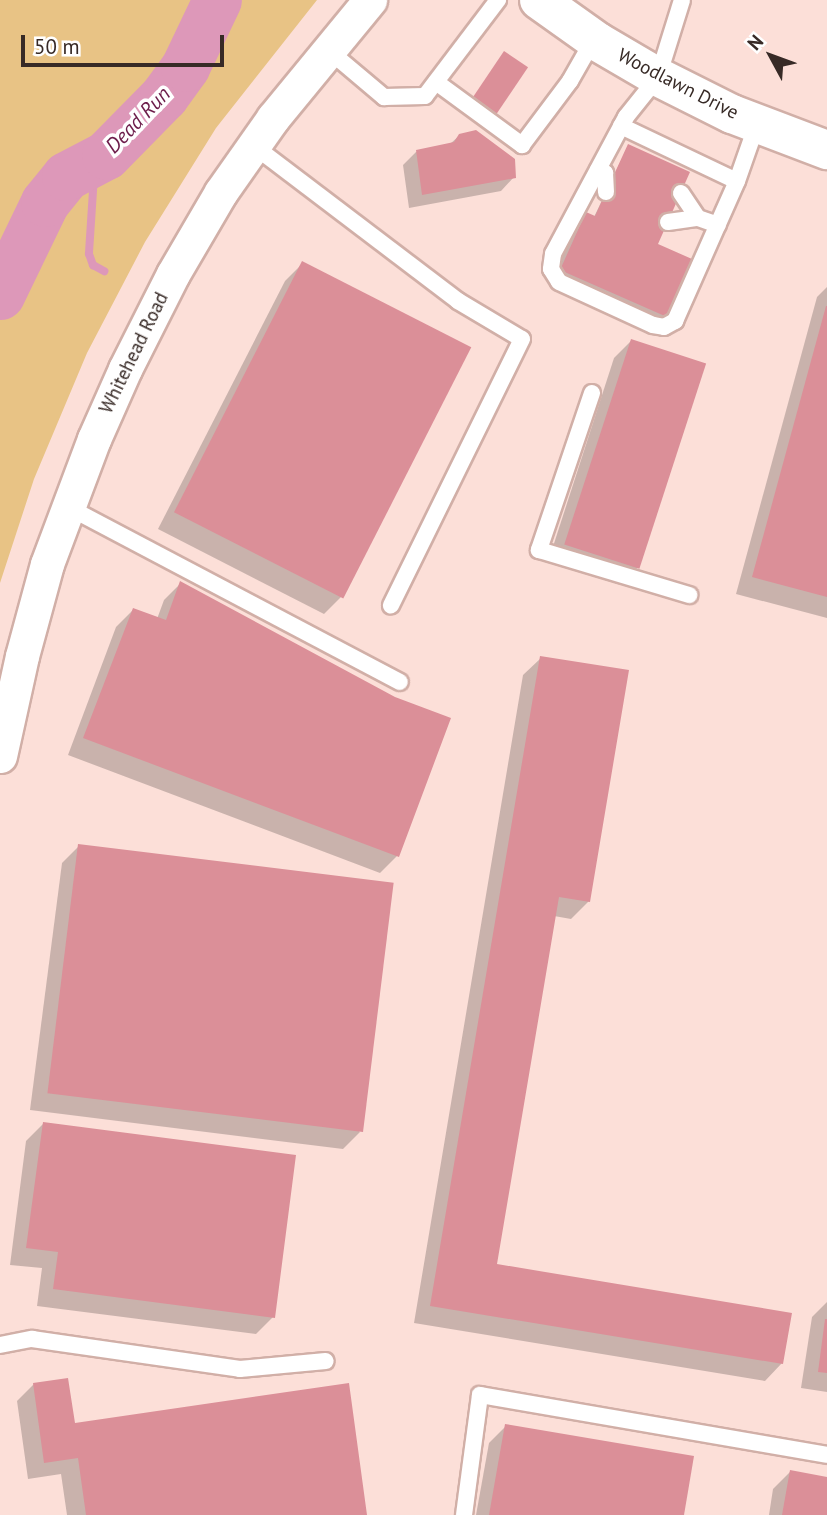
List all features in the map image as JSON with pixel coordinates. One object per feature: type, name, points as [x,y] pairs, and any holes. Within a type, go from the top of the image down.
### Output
[{"type":"main road","name":"Woodlawn Drive","points":[[539,0],[594,39],[658,77],[757,124],[827,150]]},
{"type":"street","name":"Whitehead Road","points":[[0,757],[25,643],[47,564],[125,369],[167,286],[221,192],[327,49],[369,0]]},
{"type":"lane","points":[[327,49],[384,97],[425,96],[498,0]]},
{"type":"lane","points":[[682,0],[658,77],[621,126],[602,171],[553,254],[551,269],[559,282],[653,325],[664,327],[675,321],[737,181],[757,124]]},
{"type":"lane","points":[[436,82],[522,145],[570,80],[594,39]]},
{"type":"lane","points":[[621,126],[737,181]]},
{"type":"lane","points":[[254,146],[458,301],[523,338],[391,605]]},
{"type":"lane","points":[[602,171],[619,163]]},
{"type":"lane","points":[[602,171],[606,192]]},
{"type":"lane","points":[[681,193],[698,218]]},
{"type":"lane","points":[[668,222],[698,218],[718,225]]},
{"type":"lane","points":[[592,393],[539,550],[689,596]]},
{"type":"lane","points":[[68,506],[400,682]]},
{"type":"lane","points":[[0,1345],[32,1339],[240,1369],[326,1361]]},
{"type":"lane","points":[[464,1515],[480,1395],[827,1455]]},
{"type":"shaded area","points":[[0,0],[317,0],[216,128],[145,242],[87,353],[34,479],[0,583]]},
{"type":"building","points":[[504,51],[528,67],[492,121],[468,105]]},
{"type":"building","points":[[476,130],[515,159],[516,178],[422,195],[416,150],[454,142],[459,134]]},
{"type":"building","points":[[628,144],[690,172],[658,244],[692,259],[667,317],[560,270],[586,212],[595,216]]},
{"type":"building","points":[[302,261],[471,347],[343,599],[174,512]]},
{"type":"building","points":[[827,306],[827,597],[752,577]]},
{"type":"building","points":[[631,339],[706,363],[639,569],[564,544]]},
{"type":"building","points":[[180,581],[395,697],[451,718],[399,857],[83,738],[133,608],[166,620]]},
{"type":"building","points":[[540,656],[629,670],[590,902],[559,897],[497,1264],[792,1313],[783,1364],[430,1306]]},
{"type":"building","points":[[78,844],[394,883],[363,1132],[47,1093]]},
{"type":"building","points":[[43,1122],[296,1155],[275,1318],[53,1289],[58,1252],[26,1248]]},
{"type":"building","points":[[827,1319],[827,1373],[818,1372]]},
{"type":"building","points":[[68,1378],[75,1423],[349,1383],[367,1515],[86,1515],[78,1458],[44,1463],[33,1383]]},
{"type":"building","points":[[505,1424],[694,1456],[684,1515],[489,1515]]},
{"type":"building","points":[[790,1470],[827,1477],[827,1515],[782,1515]]},
{"type":"waterway","name":"Dead Run","points":[[0,295],[45,202],[66,176],[106,155],[164,96],[185,67],[217,0]]},
{"type":"waterway","points":[[95,160],[89,254],[93,265],[104,271]]}]
